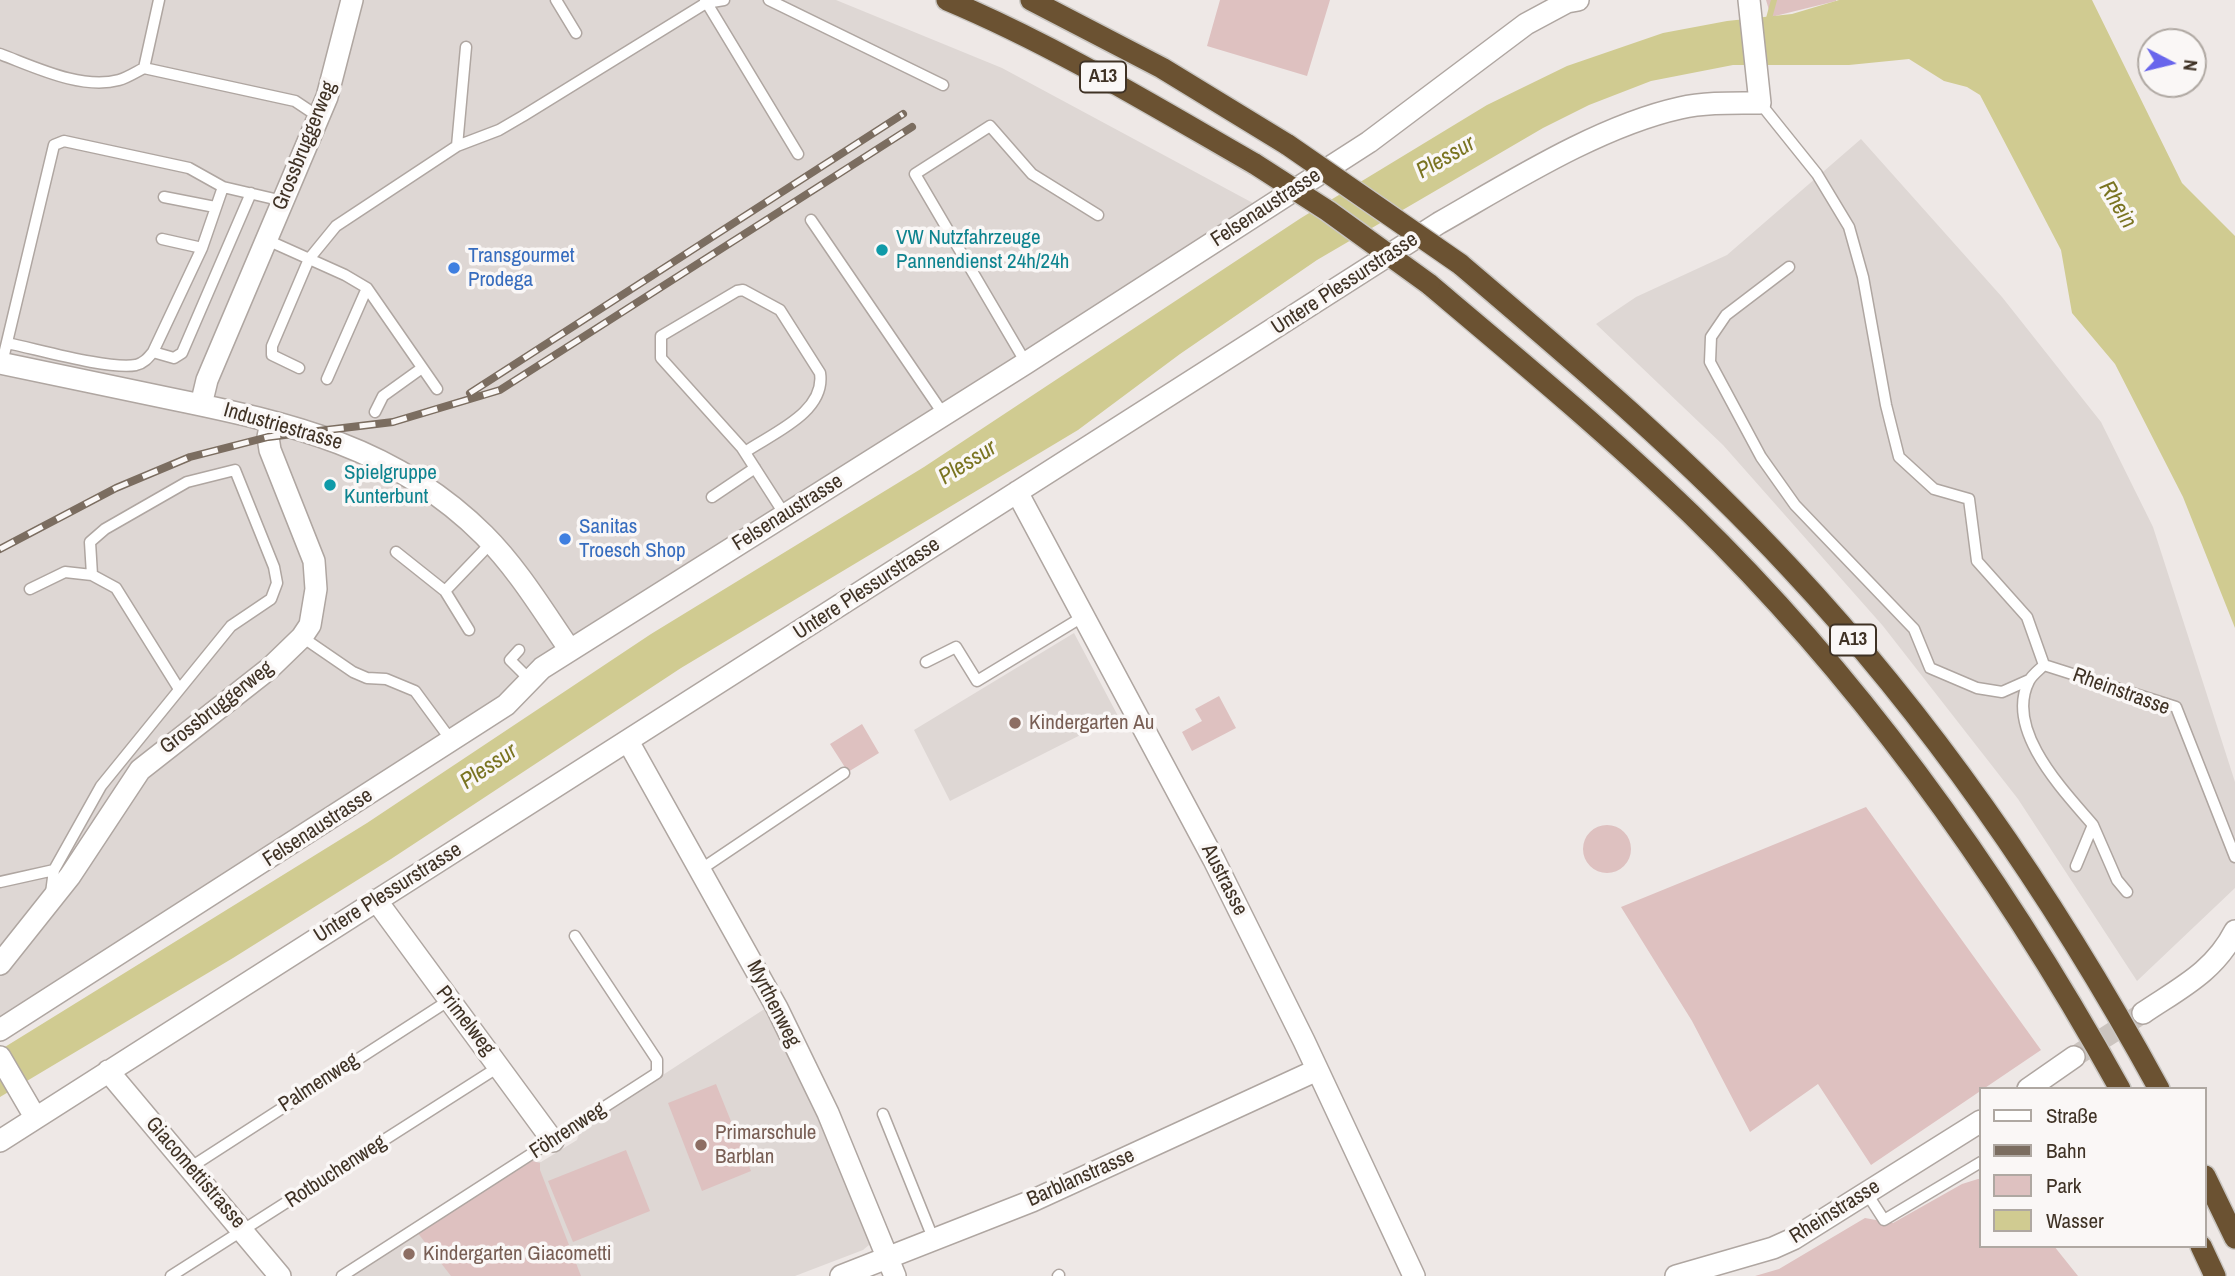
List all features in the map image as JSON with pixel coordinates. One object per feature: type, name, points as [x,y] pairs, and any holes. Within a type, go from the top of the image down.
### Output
[{"type":"highway","name":"A13","points":[[947,0],[989,18],[1118,85],[1255,164],[1328,211],[1429,285],[1577,409],[1692,516],[1761,588],[1845,683],[1927,787],[1994,882],[2081,1018],[2119,1087]]},
{"type":"highway","name":"A13","points":[[1031,0],[1162,68],[1288,145],[1460,264],[1601,383],[1715,491],[1791,568],[1953,763],[2024,864],[2113,1005],[2158,1087]]},
{"type":"highway","points":[[2207,1180],[2235,1238]]},
{"type":"highway","points":[[2202,1248],[2215,1276]]},
{"type":"street","name":"Grossbruggerweg","points":[[201,405],[207,380],[319,117],[341,52],[352,0]]},
{"type":"street","name":"Felsenaustrasse","points":[[0,1030],[506,705],[542,667],[1026,363],[1368,142],[1526,24],[1567,2],[1578,0]]},
{"type":"street","points":[[1750,6],[1760,103]]},
{"type":"street","name":"Untere Plessurstrasse","points":[[0,1141],[35,1116],[629,743],[1438,223],[1522,175],[1649,117],[1682,107],[1760,103]]},
{"type":"street","name":"Industriestrasse","points":[[3,357],[312,431],[398,469],[430,490],[491,543],[536,600],[570,650]]},
{"type":"street","name":"Grossbruggerweg","points":[[0,964],[94,842],[140,770],[271,668],[302,638],[315,608],[313,561],[270,450],[268,437],[271,422]]},
{"type":"street","name":"Austrasse","points":[[1017,492],[1214,860],[1414,1276]]},
{"type":"street","name":"Myrthenweg","points":[[629,743],[777,1008],[828,1113],[891,1267]]},
{"type":"street","name":"Primelweg","points":[[376,901],[554,1140]]},
{"type":"street","points":[[2143,1013],[2199,976],[2223,954],[2235,931]]},
{"type":"street","points":[[2031,1087],[2074,1056]]},
{"type":"street","points":[[0,1057],[35,1116]]},
{"type":"street","name":"Barblanstrasse","points":[[841,1276],[891,1267],[933,1238],[1032,1201],[1317,1070]]},
{"type":"street","name":"Giacomettistrasse","points":[[108,1071],[280,1276]]},
{"type":"street","name":"Rheinstrasse","points":[[1676,1276],[1773,1248],[1806,1232],[1980,1122]]},
{"type":"lane","points":[[144,68],[159,0]]},
{"type":"lane","points":[[556,0],[576,33]]},
{"type":"lane","points":[[299,368],[272,355],[272,346],[309,259],[336,226],[457,146],[499,130],[706,1],[724,0]]},
{"type":"lane","points":[[769,0],[943,85]]},
{"type":"lane","points":[[706,1],[798,154]]},
{"type":"lane","points":[[457,146],[466,47]]},
{"type":"lane","points":[[0,54],[42,70],[93,83],[119,80],[144,68],[295,101],[319,117]]},
{"type":"lane","name":"Rheinstrasse","points":[[1760,103],[1817,174],[1849,227],[1863,276],[1886,405],[1899,457],[1934,489],[1969,499],[1977,561],[2027,617],[2044,665],[2176,707],[2235,858]]},
{"type":"lane","points":[[1026,363],[915,174],[989,126],[1032,174],[1098,215]]},
{"type":"lane","points":[[223,187],[202,248],[153,352],[135,365],[3,357],[57,142],[190,168],[223,187],[283,201]]},
{"type":"lane","points":[[153,352],[174,358],[182,353],[251,193]]},
{"type":"lane","points":[[164,197],[215,207]]},
{"type":"lane","points":[[811,220],[944,415]]},
{"type":"lane","points":[[162,239],[202,248]]},
{"type":"lane","points":[[267,240],[367,288],[437,389]]},
{"type":"lane","points":[[1789,267],[1726,315],[1711,337],[1710,362],[1760,457],[1795,505],[1914,629],[1930,668],[1977,688],[2002,692],[2029,680],[2044,665]]},
{"type":"lane","points":[[327,379],[367,288]]},
{"type":"lane","points":[[745,452],[812,406],[822,382],[820,373],[783,313],[743,290],[737,290],[661,336],[659,346],[666,367],[745,452],[785,515]]},
{"type":"lane","points":[[375,412],[383,396],[422,368]]},
{"type":"lane","points":[[712,497],[755,468]]},
{"type":"lane","points":[[51,899],[54,870],[101,786],[231,626],[271,599],[277,583],[274,567],[235,470],[187,482],[105,529],[90,542],[92,575]]},
{"type":"lane","points":[[445,591],[491,543]]},
{"type":"lane","points":[[396,552],[445,591],[469,630]]},
{"type":"lane","points":[[30,589],[65,572],[92,575],[116,588],[179,689]]},
{"type":"lane","points":[[926,662],[956,647],[977,681],[1084,616]]},
{"type":"lane","points":[[302,638],[353,672],[407,685],[415,691],[451,740]]},
{"type":"lane","points":[[519,650],[510,660],[530,680]]},
{"type":"lane","points":[[2029,680],[2025,699],[2025,725],[2040,758],[2093,825],[2117,880],[2127,892]]},
{"type":"lane","points":[[700,870],[845,773]]},
{"type":"lane","points":[[2076,866],[2093,825]]},
{"type":"lane","points":[[0,882],[54,870]]},
{"type":"lane","name":"Föhrenweg","points":[[342,1276],[657,1073],[657,1060],[575,936]]},
{"type":"lane","name":"Palmenweg","points":[[191,1167],[449,1001]]},
{"type":"lane","name":"Rotbuchenweg","points":[[171,1276],[500,1066]]},
{"type":"lane","points":[[883,1114],[933,1238]]},
{"type":"lane","points":[[1866,1192],[1884,1220],[1980,1163]]},
{"type":"shaded area","points":[[0,0],[836,0],[1002,68],[1264,209],[542,668],[506,705],[0,1030]]},
{"type":"shaded area","points":[[1861,139],[2002,297],[2101,422],[2153,527],[2235,782],[2235,888],[2137,981],[2018,799],[1883,626],[1723,445],[1596,324],[1636,297],[1727,255]]},
{"type":"shaded area","name":"Kindergarten Au","points":[[1074,633],[1118,716],[950,801],[914,730]]},
{"type":"shaded area","name":"Primarschule Barblan","points":[[766,1008],[809,1092],[869,1234],[869,1245],[863,1250],[795,1276],[351,1276],[532,1161],[541,1162],[577,1140],[581,1128]]},
{"type":"green space","points":[[1220,0],[1330,0],[1307,76],[1207,46]]},
{"type":"green space","points":[[1766,0],[1836,0],[1836,1],[1771,17]]},
{"type":"green space","points":[[1219,696],[1236,728],[1192,751],[1182,732],[1202,721],[1195,709]]},
{"type":"green space","points":[[862,724],[879,753],[848,772],[830,744]]},
{"type":"green space","points":[[1866,807],[2041,1050],[1986,1087],[1980,1087],[1980,1091],[1871,1165],[1818,1084],[1750,1132],[1692,1021],[1621,907]]},
{"type":"green space","points":[[1607,825],[1624,832],[1631,849],[1624,866],[1607,873],[1590,866],[1583,849],[1590,832]]},
{"type":"green space","points":[[716,1084],[751,1171],[702,1191],[668,1103]]},
{"type":"green space","points":[[626,1150],[650,1211],[573,1242],[548,1181]]},
{"type":"green space","points":[[532,1161],[540,1163],[540,1170],[581,1276],[451,1276],[417,1232]]},
{"type":"green space","points":[[1980,1179],[1980,1248],[2056,1248],[2078,1276],[1755,1276],[1779,1269],[1865,1218],[1893,1223],[1962,1184]]},
{"type":"water","points":[[1839,0],[2092,0],[2137,92],[2137,98],[2140,98],[2182,183],[2235,236],[2235,628],[2183,497],[2115,364],[2072,313],[2061,250],[1980,95],[1967,87],[1944,81],[1909,59],[1849,65],[1733,65],[1651,81],[1589,105],[1543,128],[1317,260],[1180,354],[1078,430],[681,668],[391,859],[233,958],[0,1097],[0,1050],[367,823],[651,634],[924,467],[1301,218],[1487,105],[1567,66],[1663,33],[1727,21],[1792,14]]},
{"type":"waterway","points":[[1768,22],[1774,0]]},
{"type":"tunnel","points":[[2074,1057],[2143,1013]]},
{"type":"railway","points":[[470,393],[903,114]]},
{"type":"railway","points":[[0,549],[116,488],[190,457],[268,437],[393,422],[500,390],[912,127]]},
{"type":"place","name":"VW Nutzfahrzeuge Pannendienst 24h/24h","points":[[882,250]]},
{"type":"place","name":"Transgourmet Prodega","points":[[454,268]]},
{"type":"place","name":"Spielgruppe Kunterbunt","points":[[330,485]]},
{"type":"place","name":"Sanitas Troesch Shop","points":[[565,539]]},
{"type":"place","name":"Kindergarten Au","points":[[1015,723]]},
{"type":"place","name":"Primarschule Barblan","points":[[701,1145]]},
{"type":"place","name":"Kindergarten Giacometti","points":[[409,1254]]},
{"type":"water label","name":"Plessur","points":[[1446,158]]},
{"type":"water label","name":"Rhein","points":[[2117,205]]},
{"type":"water label","name":"Plessur","points":[[968,463]]},
{"type":"water label","name":"Plessur","points":[[489,767]]}]
